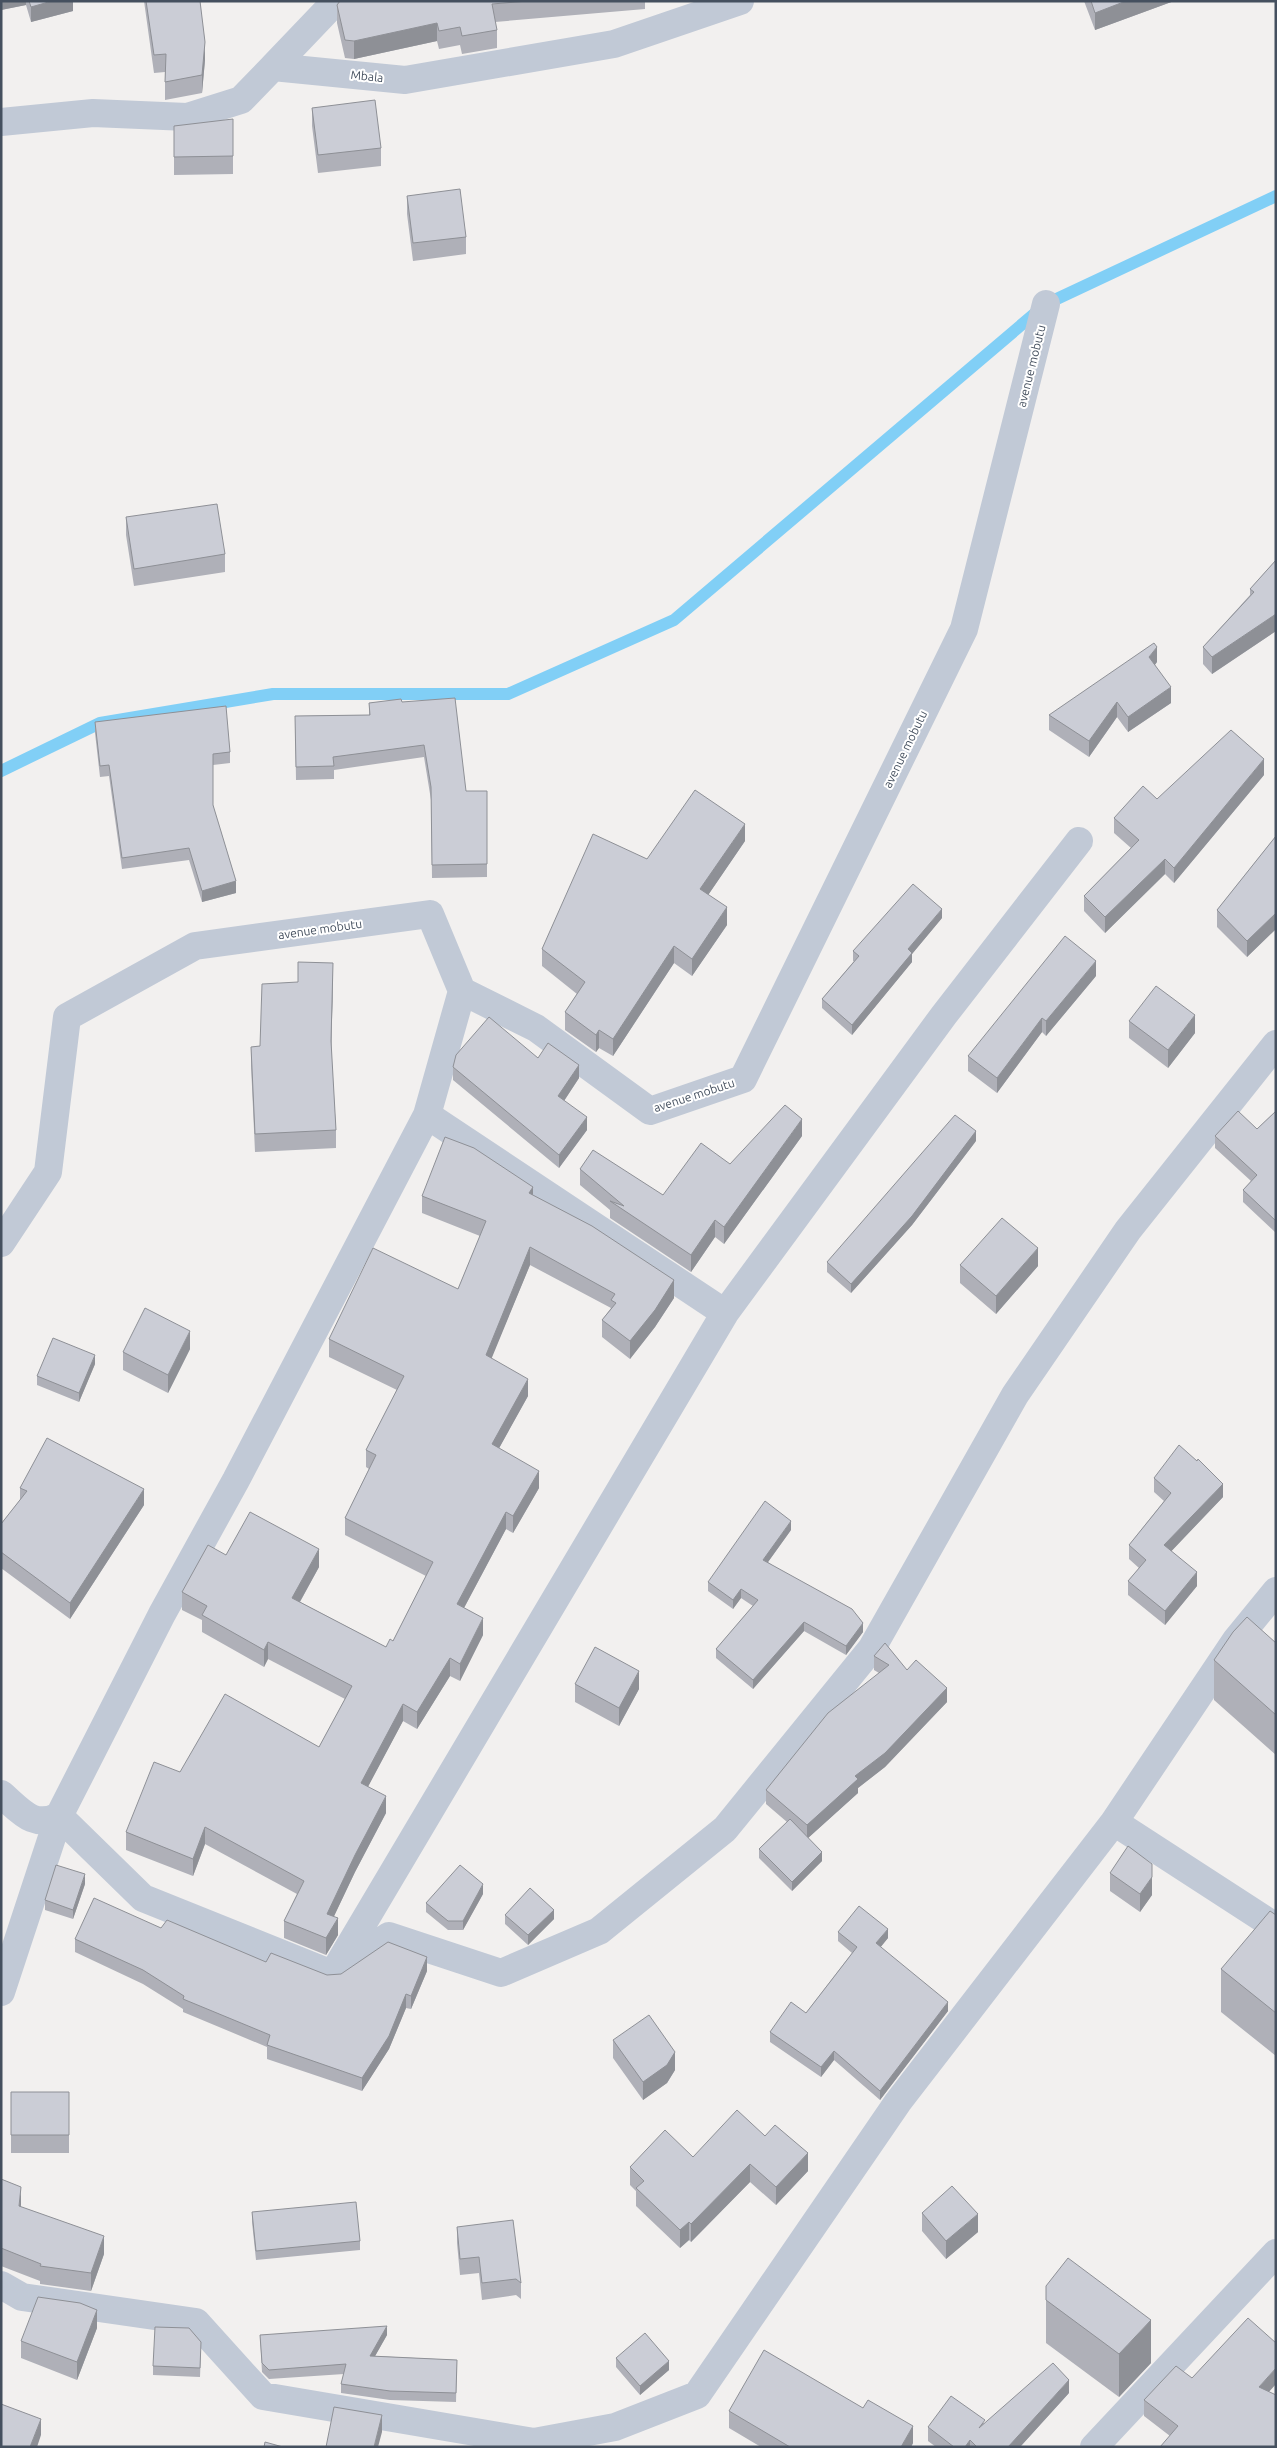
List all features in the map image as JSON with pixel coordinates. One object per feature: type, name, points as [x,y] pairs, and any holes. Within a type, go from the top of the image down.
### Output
[{"type":"street","points":[[1,122],[93,114],[187,117],[241,100],[336,1]]},
{"type":"street","name":"Mbala","points":[[273,67],[404,80],[614,44],[740,1]]},
{"type":"street","name":"avenue mobutu","points":[[1,1243],[48,1172],[67,1018],[195,946],[430,914],[462,991],[536,1028],[650,1111],[743,1079],[964,629],[1046,304]]},
{"type":"street","points":[[332,1974],[725,1313],[944,1015],[1079,841]]},
{"type":"street","points":[[1,1992],[59,1816],[162,1614],[236,1480],[427,1115],[462,991]]},
{"type":"street","points":[[332,1974],[389,1936],[501,1973],[599,1931],[725,1830],[872,1648],[1015,1395],[1128,1230],[1276,1044]]},
{"type":"street","points":[[427,1115],[725,1313]]},
{"type":"street","points":[[1,2285],[22,2297],[196,2322],[263,2396],[534,2442],[615,2427],[697,2396],[898,2102],[1114,1822],[1236,1640],[1276,1591]]},
{"type":"street","points":[[1,1794],[30,1818],[46,1822],[59,1816]]},
{"type":"street","points":[[59,1816],[144,1898],[332,1974]]},
{"type":"street","points":[[1114,1822],[1276,1927]]},
{"type":"street","points":[[1094,2447],[1276,2253]]},
{"type":"building","points":[[29,1],[52,1],[31,7]]},
{"type":"building","points":[[146,1],[200,1],[205,42],[202,75],[165,82],[166,54],[154,55]]},
{"type":"building","points":[[340,1],[528,1],[492,4],[497,30],[462,36],[460,27],[439,31],[437,23],[354,41],[345,40],[337,5]]},
{"type":"building","points":[[1091,1],[1126,1],[1095,13]]},
{"type":"building","points":[[375,100],[381,148],[318,155],[312,108]]},
{"type":"building","points":[[233,119],[233,156],[174,157],[174,126]]},
{"type":"building","points":[[460,189],[466,237],[413,243],[407,196]]},
{"type":"building","points":[[217,504],[225,554],[134,569],[126,517]]},
{"type":"building","points":[[1276,560],[1276,614],[1212,657],[1203,647],[1254,592],[1250,589]]},
{"type":"building","points":[[1154,643],[1157,647],[1149,657],[1171,687],[1128,717],[1117,702],[1089,741],[1049,715]]},
{"type":"building","points":[[455,698],[466,791],[487,791],[487,864],[432,865],[431,787],[424,745],[333,757],[334,766],[296,767],[295,716],[370,715],[369,703],[401,699],[402,702]]},
{"type":"building","points":[[226,706],[230,752],[213,754],[213,805],[236,881],[202,891],[189,848],[122,858],[109,765],[100,766],[95,722]]},
{"type":"building","points":[[1231,730],[1264,759],[1174,868],[1165,859],[1105,917],[1084,896],[1139,840],[1114,818],[1143,786],[1157,799]]},
{"type":"building","points":[[695,790],[745,824],[700,889],[727,907],[692,959],[674,946],[613,1039],[599,1030],[596,1035],[565,1012],[585,982],[542,949],[593,834],[647,859]]},
{"type":"building","points":[[1276,836],[1276,913],[1247,941],[1217,910]]},
{"type":"building","points":[[913,884],[942,909],[908,949],[912,953],[852,1025],[822,999],[859,956],[853,951]]},
{"type":"building","points":[[1065,936],[1096,961],[1046,1021],[1042,1018],[997,1078],[968,1056]]},
{"type":"building","points":[[298,962],[333,963],[331,1041],[336,1130],[255,1134],[251,1047],[260,1046],[262,984],[298,982]]},
{"type":"building","points":[[1156,986],[1195,1015],[1168,1050],[1129,1021]]},
{"type":"building","points":[[489,1017],[538,1058],[548,1043],[579,1065],[558,1096],[587,1117],[559,1155],[453,1067],[456,1055]]},
{"type":"building","points":[[785,1105],[802,1119],[724,1227],[715,1220],[691,1255],[610,1201],[624,1206],[580,1169],[593,1150],[663,1195],[701,1143],[730,1164]]},
{"type":"building","points":[[1238,1111],[1257,1129],[1276,1111],[1276,1221],[1243,1190],[1257,1175],[1215,1136]]},
{"type":"building","points":[[955,1115],[976,1131],[912,1216],[851,1284],[827,1262]]},
{"type":"building","points":[[445,1137],[474,1148],[533,1187],[529,1193],[592,1226],[674,1280],[655,1310],[630,1341],[602,1320],[616,1303],[611,1300],[615,1294],[530,1247],[486,1355],[528,1379],[492,1444],[539,1471],[513,1516],[506,1512],[457,1604],[483,1618],[460,1664],[450,1658],[417,1712],[403,1704],[361,1783],[386,1796],[327,1914],[338,1918],[326,1938],[284,1921],[304,1881],[205,1827],[193,1859],[126,1832],[154,1762],[180,1772],[225,1694],[319,1747],[352,1686],[268,1642],[264,1650],[202,1615],[207,1606],[182,1592],[208,1545],[226,1555],[250,1512],[319,1549],[292,1598],[386,1647],[390,1639],[393,1641],[433,1562],[345,1518],[376,1455],[366,1450],[404,1376],[329,1339],[373,1248],[458,1289],[486,1221],[422,1196]]},
{"type":"building","points":[[1002,1218],[1038,1248],[996,1296],[960,1265]]},
{"type":"building","points":[[145,1308],[190,1331],[168,1375],[123,1352]]},
{"type":"building","points":[[53,1338],[95,1355],[79,1393],[37,1376]]},
{"type":"building","points":[[47,1438],[144,1489],[70,1603],[1,1552],[1,1524],[27,1491],[20,1488]]},
{"type":"building","points":[[1179,1445],[1197,1461],[1198,1459],[1223,1484],[1164,1545],[1197,1572],[1165,1611],[1128,1581],[1146,1560],[1129,1545],[1171,1493],[1154,1478]]},
{"type":"building","points":[[765,1501],[791,1521],[763,1560],[852,1609],[863,1623],[846,1646],[804,1622],[753,1680],[716,1649],[758,1600],[741,1589],[733,1600],[708,1582]]},
{"type":"building","points":[[1247,1617],[1276,1643],[1276,1715],[1214,1660],[1233,1632]]},
{"type":"building","points":[[885,1643],[907,1670],[916,1660],[947,1688],[885,1753],[855,1776],[858,1779],[807,1825],[766,1790],[828,1713],[889,1665],[874,1656]]},
{"type":"building","points":[[595,1647],[639,1671],[619,1708],[575,1684]]},
{"type":"building","points":[[790,1819],[822,1852],[792,1882],[759,1849]]},
{"type":"building","points":[[1128,1846],[1152,1864],[1152,1877],[1140,1894],[1110,1873]]},
{"type":"building","points":[[56,1865],[85,1874],[73,1910],[45,1900]]},
{"type":"building","points":[[460,1865],[483,1884],[463,1921],[448,1921],[426,1903]]},
{"type":"building","points":[[530,1888],[554,1910],[528,1935],[505,1915]]},
{"type":"building","points":[[94,1898],[161,1928],[167,1920],[266,1962],[271,1953],[327,1975],[341,1974],[388,1942],[427,1957],[411,1996],[406,1994],[389,2036],[362,2078],[267,2045],[270,2035],[183,1999],[184,1996],[143,1970],[75,1939]]},
{"type":"building","points":[[859,1906],[888,1929],[876,1943],[948,2002],[880,2091],[834,2051],[821,2067],[770,2032],[791,2002],[806,2013],[857,1947],[838,1932]]},
{"type":"building","points":[[1270,1911],[1276,1915],[1276,2013],[1221,1969]]},
{"type":"building","points":[[649,2015],[675,2052],[667,2065],[643,2082],[613,2040]]},
{"type":"building","points":[[11,2092],[69,2092],[69,2135],[11,2135]]},
{"type":"building","points":[[737,2110],[765,2136],[775,2125],[808,2153],[776,2187],[750,2164],[691,2224],[689,2222],[680,2230],[636,2188],[644,2181],[630,2167],[665,2130],[693,2157]]},
{"type":"building","points":[[1,2179],[21,2187],[19,2206],[104,2236],[91,2273],[40,2266],[41,2264],[1,2248]]},
{"type":"building","points":[[952,2186],[978,2214],[946,2241],[922,2213]]},
{"type":"building","points":[[356,2202],[360,2241],[256,2251],[252,2212]]},
{"type":"building","points":[[513,2220],[521,2283],[516,2279],[482,2283],[479,2257],[460,2259],[457,2227]]},
{"type":"building","points":[[1068,2258],[1151,2320],[1119,2354],[1046,2300],[1046,2286]]},
{"type":"building","points":[[38,2297],[80,2303],[97,2310],[77,2362],[21,2341]]},
{"type":"building","points":[[1248,2318],[1276,2343],[1276,2368],[1259,2387],[1276,2395],[1276,2447],[1160,2447],[1178,2426],[1144,2400],[1176,2366],[1192,2378]]},
{"type":"building","points":[[387,2326],[370,2356],[457,2360],[456,2393],[390,2391],[341,2384],[346,2364],[269,2370],[262,2363],[260,2335]]},
{"type":"building","points":[[155,2327],[189,2328],[201,2342],[200,2368],[153,2366]]},
{"type":"building","points":[[645,2333],[669,2361],[640,2386],[616,2358]]},
{"type":"building","points":[[764,2350],[863,2408],[868,2400],[913,2426],[901,2447],[790,2447],[729,2411]]},
{"type":"building","points":[[1053,2363],[1069,2380],[1008,2447],[977,2447],[970,2440],[965,2447],[954,2447],[928,2427],[951,2396],[985,2420],[979,2428]]},
{"type":"building","points":[[1,2404],[41,2419],[30,2447],[1,2447]]},
{"type":"building","points":[[334,2407],[382,2415],[374,2447],[326,2447]]},
{"type":"building","points":[[265,2442],[283,2447],[264,2447]]},
{"type":"waterway","points":[[1,771],[100,723],[273,694],[508,694],[674,620],[1046,304],[1276,196]]}]
